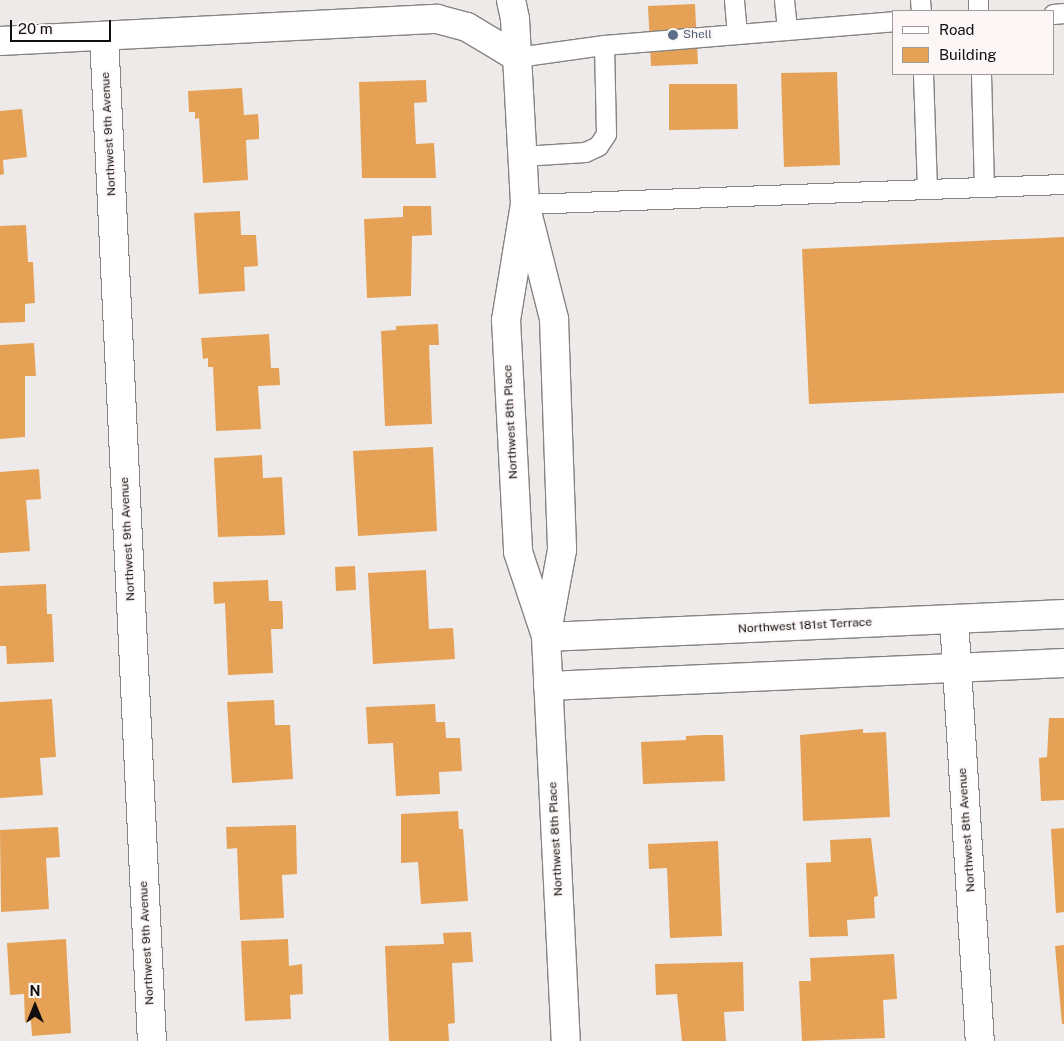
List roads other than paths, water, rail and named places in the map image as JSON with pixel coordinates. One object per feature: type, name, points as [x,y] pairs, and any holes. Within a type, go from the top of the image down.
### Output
[{"type":"street","name":"Northwest 8th Place","points":[[511,0],[515,19],[524,204],[506,320],[518,552],[546,637]]},
{"type":"street","points":[[0,41],[437,19],[467,27],[517,57]]},
{"type":"street","name":"Northwest 9th Avenue","points":[[104,36],[152,1041]]},
{"type":"street","name":"Northwest 8th Place","points":[[524,204],[554,319],[562,550],[546,637],[566,1041]]},
{"type":"street","name":"Northwest 181st Terrace","points":[[546,637],[1064,614]]},
{"type":"street","name":"Northwest 8th Avenue","points":[[954,619],[980,1041]]},
{"type":"street","points":[[548,686],[1064,663]]},
{"type":"lane","points":[[734,0],[737,34]]},
{"type":"lane","points":[[784,0],[787,29]]},
{"type":"lane","points":[[517,57],[604,45],[892,20]]},
{"type":"lane","points":[[522,156],[585,152],[598,146],[606,134],[604,45]]},
{"type":"lane","points":[[923,75],[927,189]]},
{"type":"lane","points":[[981,75],[984,187]]},
{"type":"lane","points":[[524,204],[1064,184]]},
{"type":"place","name":"Shell","points":[[673,35]]}]
